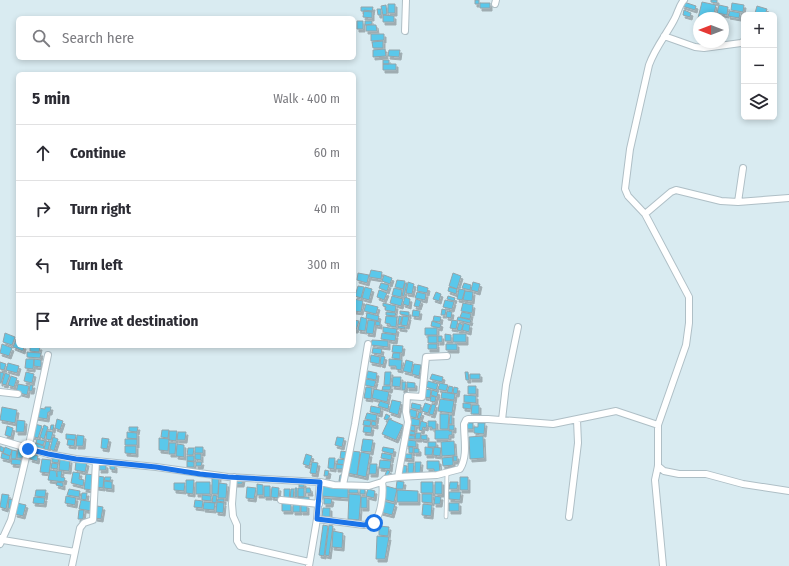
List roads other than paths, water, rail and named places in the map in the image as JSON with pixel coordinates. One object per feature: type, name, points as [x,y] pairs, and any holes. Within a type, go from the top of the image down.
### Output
[{"type":"street","points":[[405,31],[406,0]]},
{"type":"street","points":[[663,566],[655,487],[655,475],[658,466],[658,425],[686,345],[689,323],[689,296],[645,214],[626,193],[626,174],[645,79],[653,53],[675,19],[681,3],[684,0]]},
{"type":"street","points":[[664,36],[681,43],[704,48],[741,42]]},
{"type":"street","points":[[738,202],[744,168]]},
{"type":"street","points":[[645,214],[671,192],[676,190],[721,201],[738,202],[789,198]]},
{"type":"street","points":[[502,420],[506,386],[518,327]]},
{"type":"street","points":[[343,485],[368,344]]},
{"type":"street","points":[[48,355],[11,520],[1,540],[75,552]]},
{"type":"street","points":[[398,477],[408,422],[406,412],[407,396],[422,397],[426,358],[447,356]]},
{"type":"street","points":[[0,392],[18,394]]},
{"type":"street","points":[[0,440],[55,456],[156,467],[200,474],[369,486],[398,477],[437,475],[460,469],[466,455],[464,424],[466,420],[476,418],[553,424],[616,411],[658,425]]},
{"type":"street","points":[[569,517],[578,443],[577,420]]},
{"type":"street","points":[[72,566],[80,528],[84,523],[93,520],[96,461]]},
{"type":"street","points":[[658,466],[664,471],[679,474],[706,474],[743,484],[789,491]]},
{"type":"street","points":[[234,477],[232,504],[233,516],[237,525],[237,541],[240,546],[309,564],[317,519],[320,482]]},
{"type":"street","points":[[317,519],[364,525],[374,523],[381,502],[383,491],[382,482]]},
{"type":"street","points":[[281,500],[319,504]]},
{"type":"lane","points":[[446,517],[447,472]]}]
